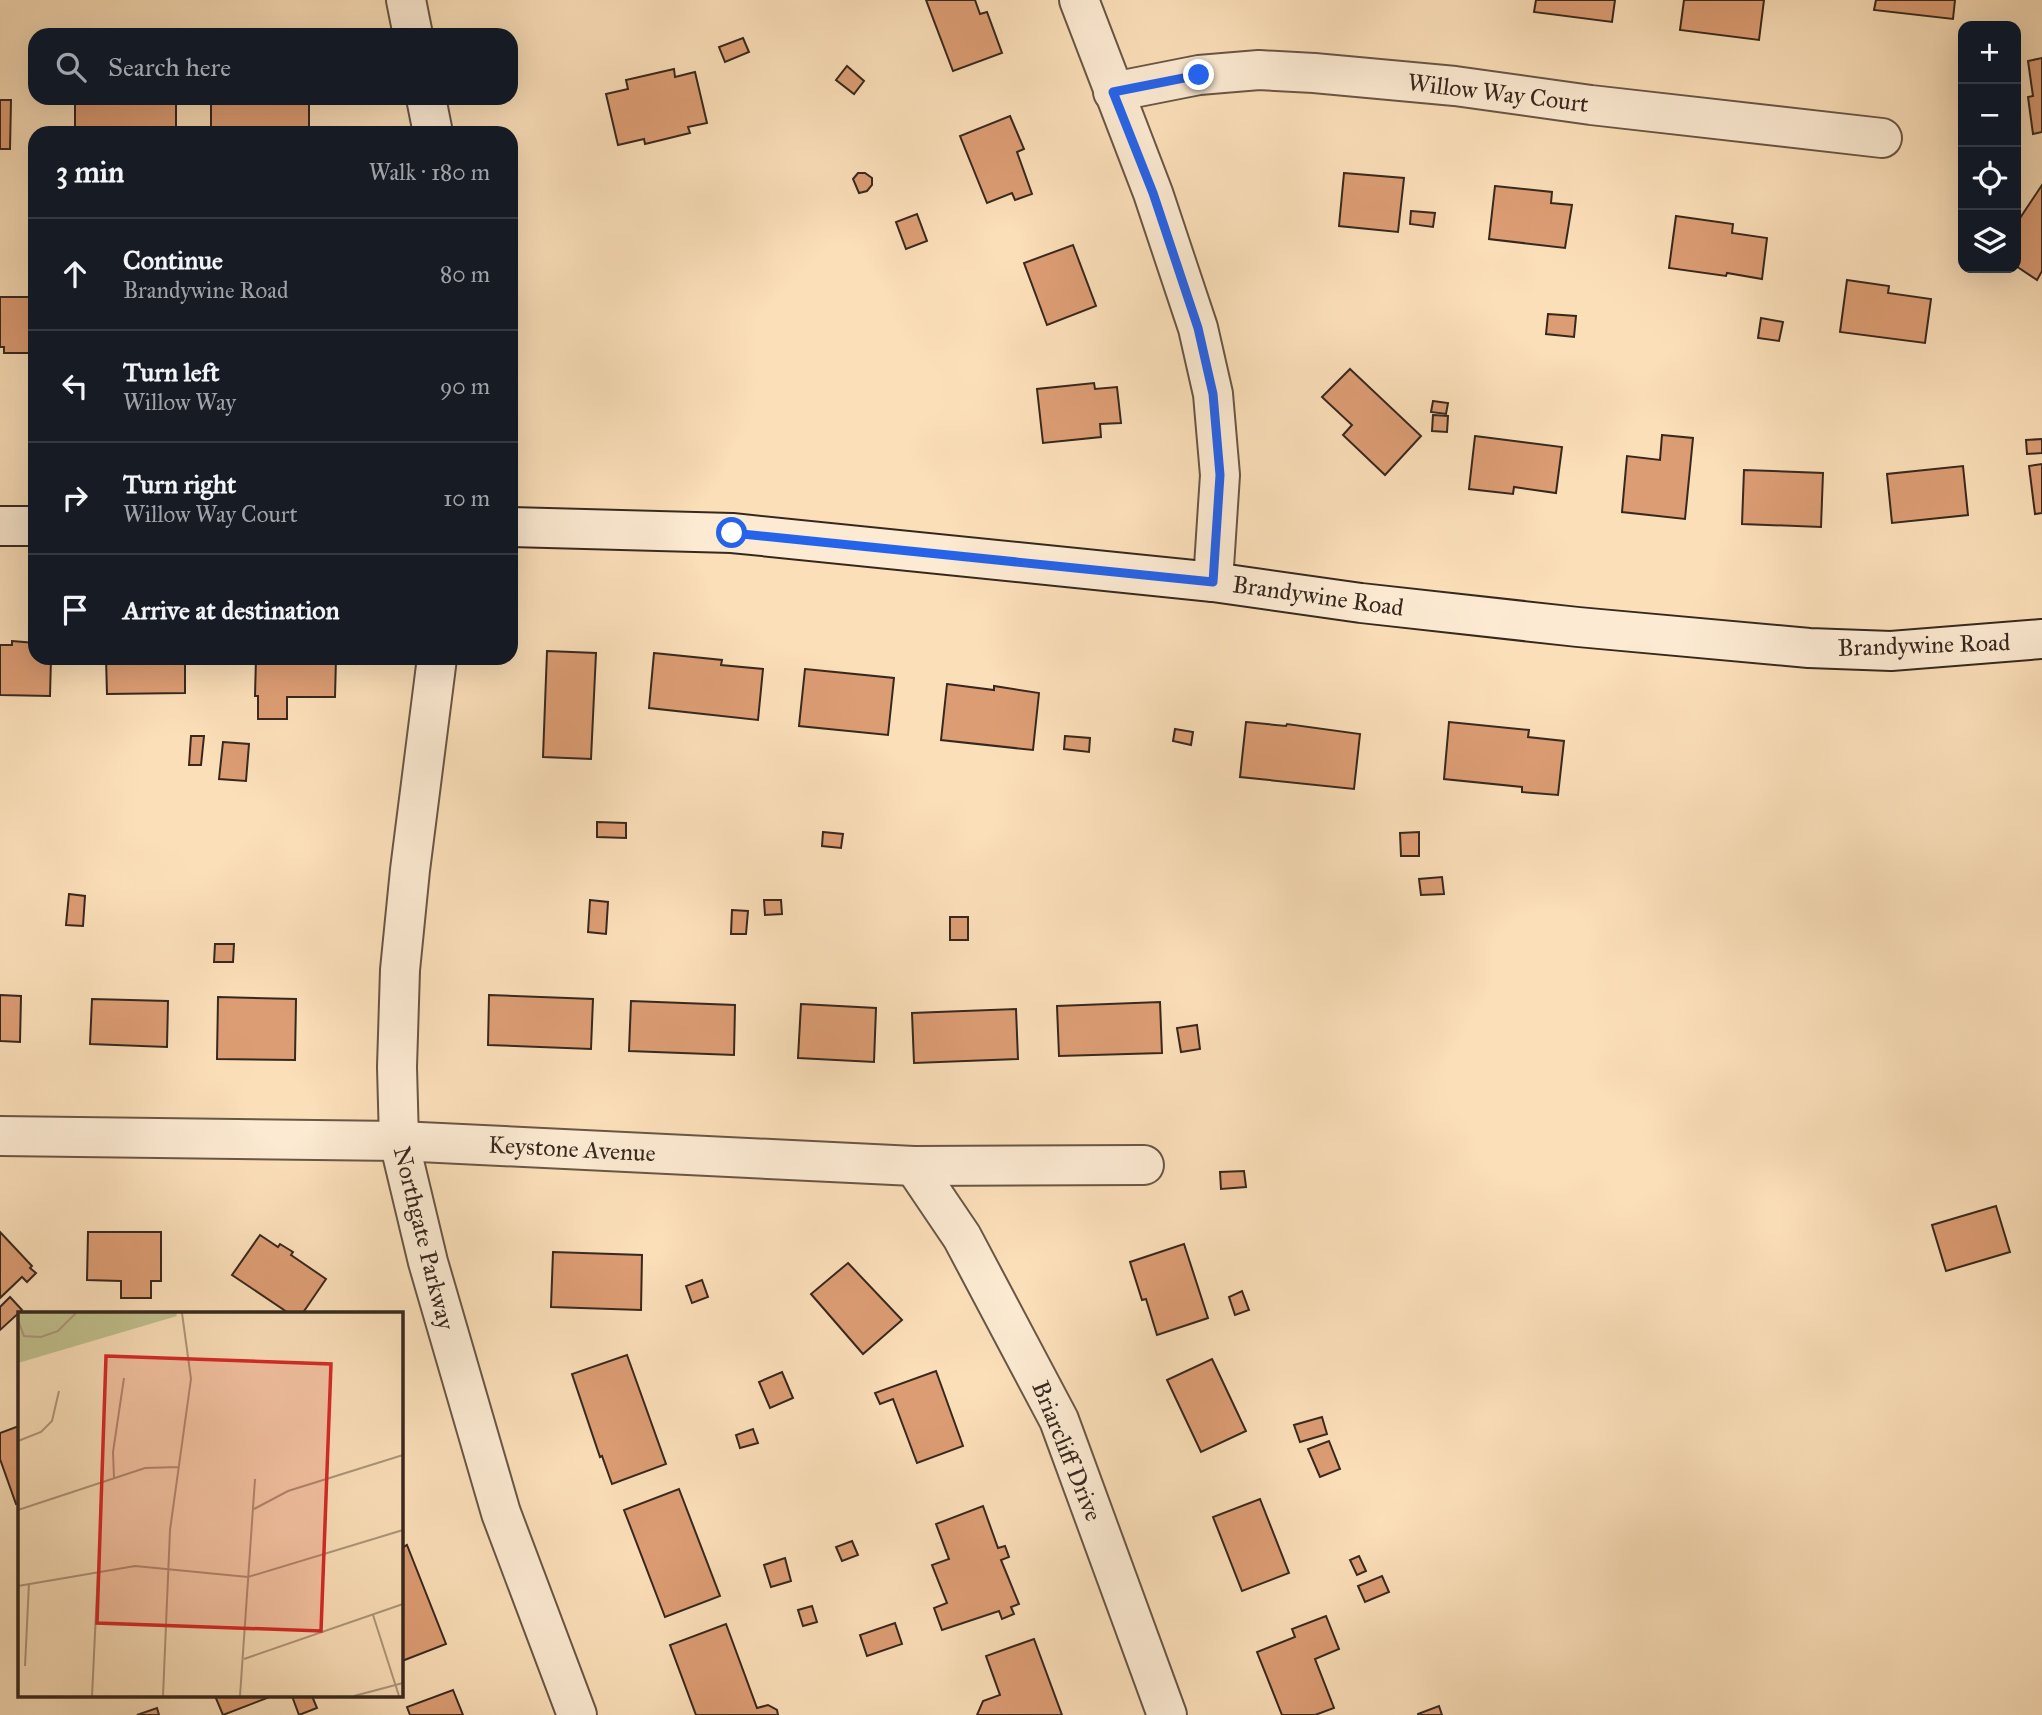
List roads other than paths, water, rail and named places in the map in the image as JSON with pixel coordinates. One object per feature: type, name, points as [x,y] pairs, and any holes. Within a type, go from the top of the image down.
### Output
[{"type":"street","points":[[406,0],[412,28]]},
{"type":"street","points":[[1079,0],[1153,193],[1198,328],[1213,394],[1220,475],[1213,582]]},
{"type":"street","name":"Willow Way Court","points":[[1113,92],[1199,75],[1273,71],[1455,86],[1591,105],[1882,138]]},
{"type":"street","points":[[427,105],[432,126]]},
{"type":"street","points":[[0,526],[28,526]]},
{"type":"street","name":"Brandywine Road","points":[[518,527],[732,533],[1213,582],[1361,603],[1654,635],[1809,648],[1891,651],[2042,639]]},
{"type":"street","name":"Northgate Parkway","points":[[436,665],[400,970],[397,1067],[399,1141],[428,1262],[501,1513],[577,1715]]},
{"type":"street","name":"Keystone Avenue","points":[[0,1136],[399,1141],[914,1166],[1144,1165]]},
{"type":"street","name":"Briarcliff Drive","points":[[914,1166],[962,1237],[1059,1420],[1167,1715]]}]
